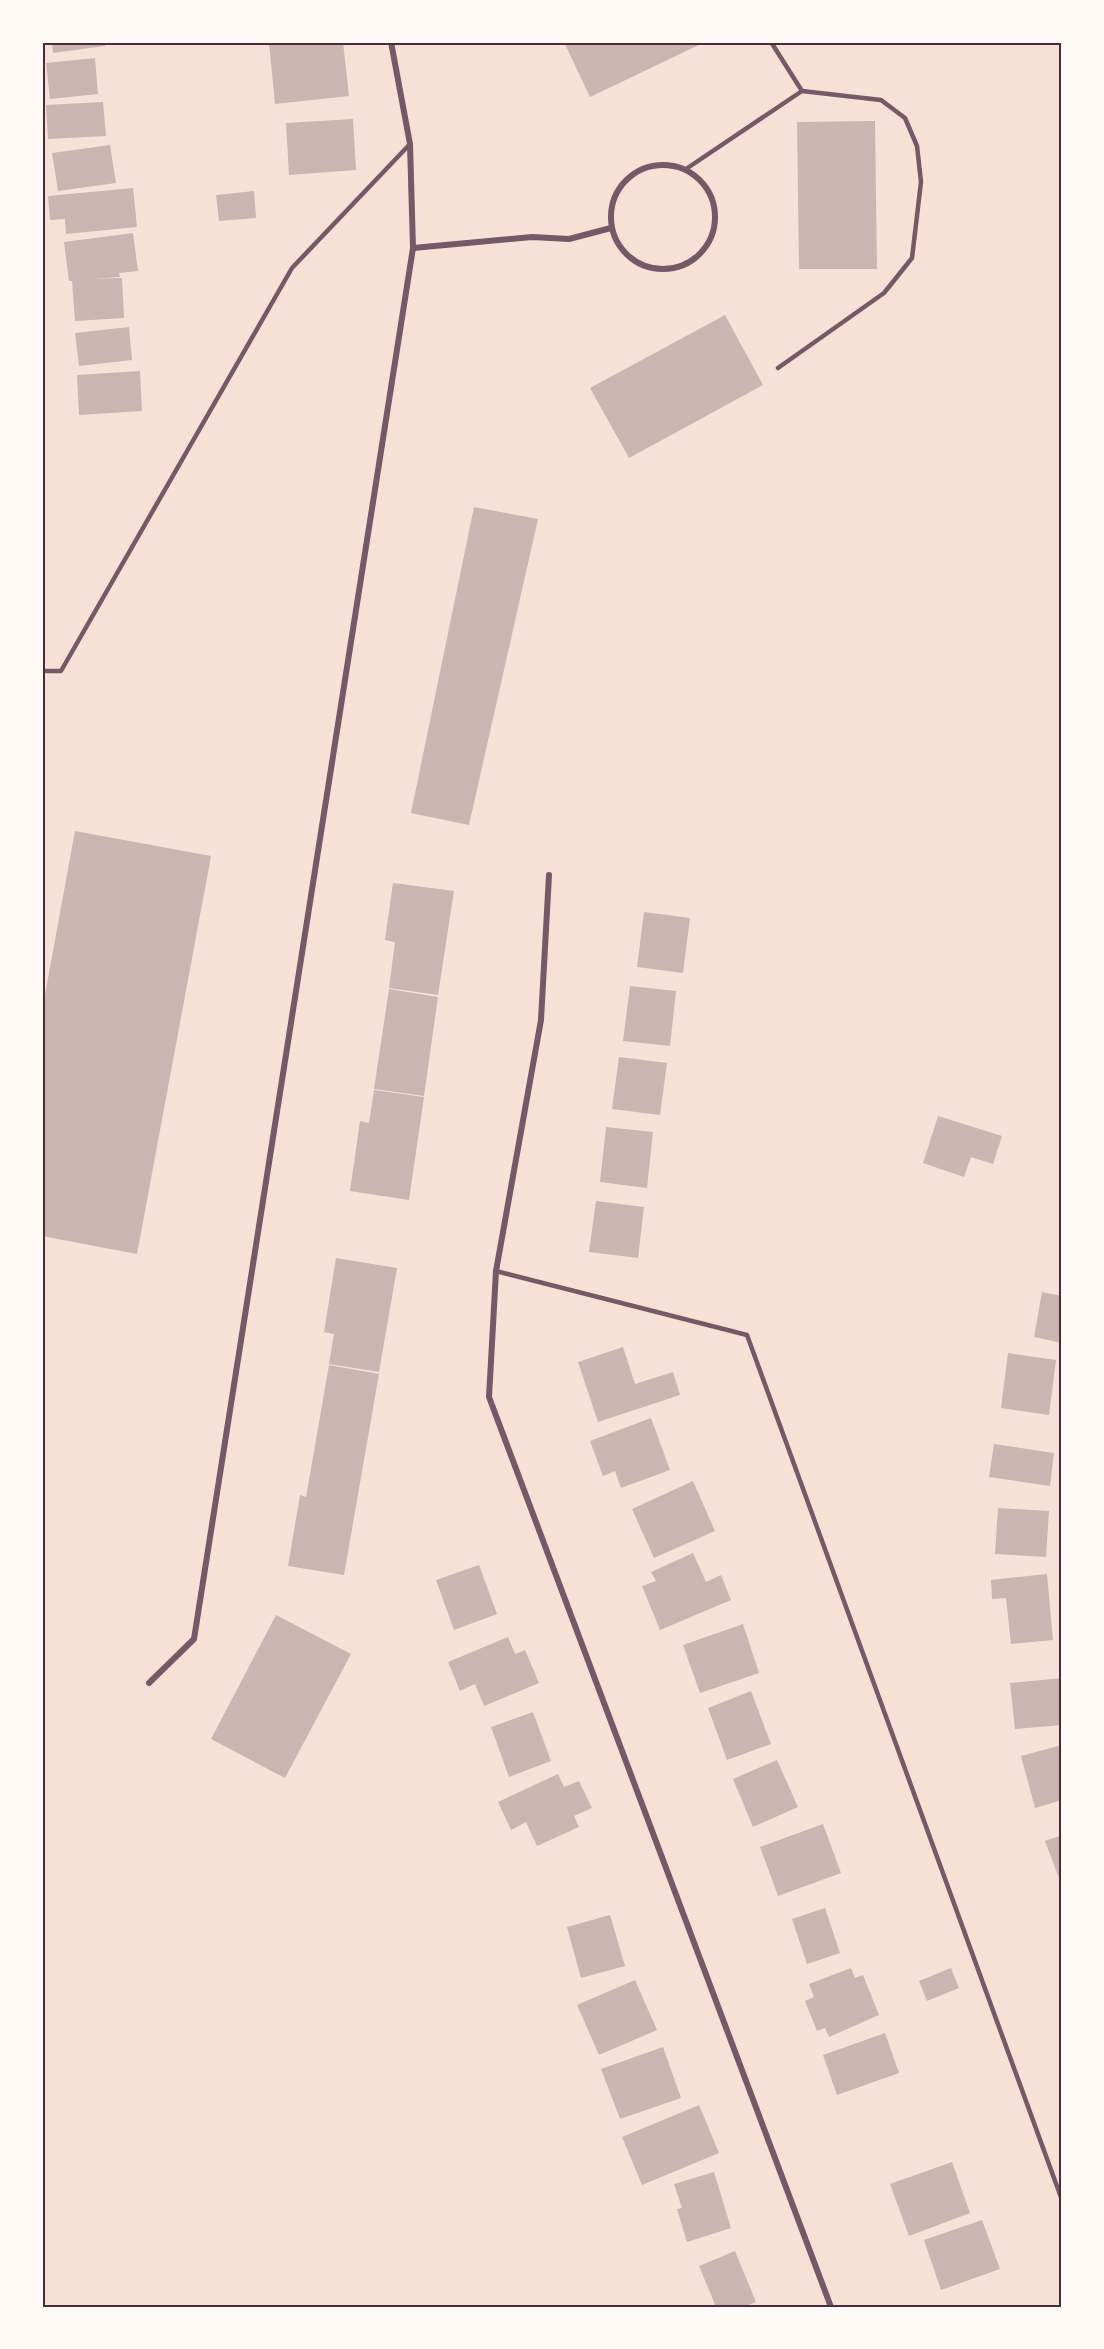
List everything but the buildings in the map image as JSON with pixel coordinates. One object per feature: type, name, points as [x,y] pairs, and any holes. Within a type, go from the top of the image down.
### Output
[{"type":"street","points":[[149,1683],[194,1640],[413,248],[410,144],[391,42]]},
{"type":"street","points":[[671,164],[686,169],[700,179],[710,193],[715,208],[715,226],[709,243],[701,254],[689,263],[672,269],[658,270],[637,263],[616,241],[611,228],[610,210],[616,192],[631,174],[648,166],[671,164]]},
{"type":"street","points":[[413,248],[532,237],[569,239],[611,228]]},
{"type":"street","points":[[549,875],[541,1020],[496,1271],[489,1398],[831,2307]]},
{"type":"lane","points":[[771,42],[802,91]]},
{"type":"lane","points":[[686,169],[802,91],[881,100],[905,118],[917,146],[921,182],[912,258],[884,293],[778,368]]},
{"type":"lane","points":[[42,671],[61,671],[292,268],[410,144]]},
{"type":"lane","points":[[496,1271],[747,1335],[1062,2199]]}]
